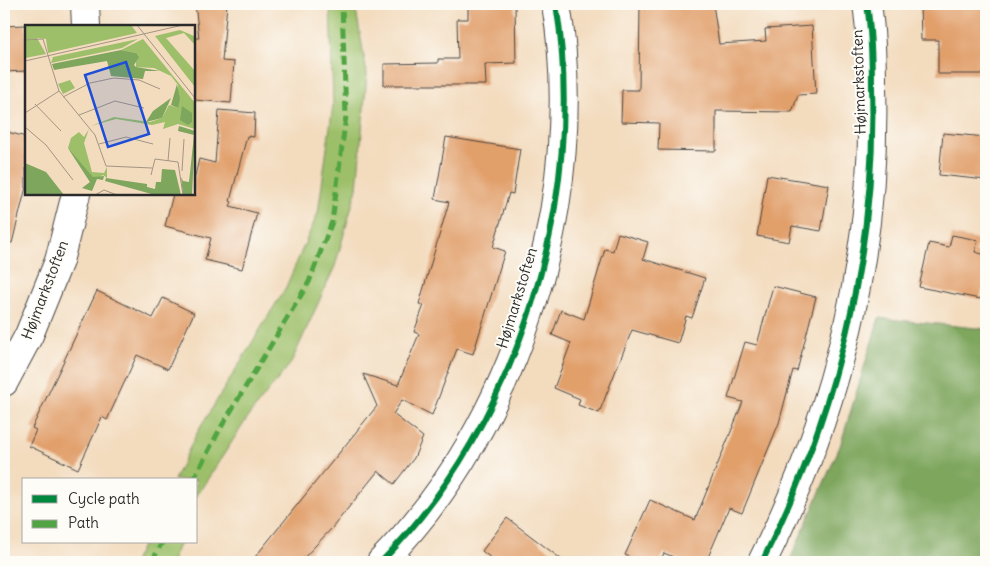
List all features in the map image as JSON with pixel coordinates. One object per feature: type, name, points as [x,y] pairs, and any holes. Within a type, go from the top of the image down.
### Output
[{"type":"street","points":[[86,4],[86,25]]},
{"type":"street","name":"Højmarkstoften","points":[[381,562],[442,488],[483,420],[517,348],[541,272],[557,194],[564,115],[561,36],[556,4]]},
{"type":"street","name":"Højmarkstoften","points":[[762,562],[808,461],[842,356],[864,248],[874,138],[871,28],[867,4]]},
{"type":"street","name":"Højmarkstoften","points":[[4,382],[29,336],[59,261],[76,195]]},
{"type":"green space","points":[[330,4],[355,4],[367,74],[357,188],[335,266],[291,363],[250,414],[198,494],[198,478],[175,478],[197,433],[286,287],[318,213],[333,105]]},
{"type":"green space","points":[[879,318],[986,329],[986,562],[789,562],[840,446]]},
{"type":"green space","points":[[143,544],[179,544],[172,562],[134,562]]},
{"type":"building","points":[[195,4],[227,4],[222,61],[234,62],[231,103],[195,100],[195,38],[199,38]]},
{"type":"building","points":[[468,4],[515,4],[516,63],[485,64],[486,85],[384,85],[384,64],[438,63],[438,59],[458,59],[457,19],[468,19]]},
{"type":"building","points":[[640,4],[713,4],[719,44],[766,41],[765,29],[812,26],[816,94],[798,95],[792,112],[716,111],[716,151],[658,150],[659,123],[621,122],[622,90],[639,90]]},
{"type":"building","points":[[920,4],[986,4],[986,71],[982,74],[938,74],[938,40],[921,40]]},
{"type":"building","points":[[25,25],[25,71],[4,72],[4,26]]},
{"type":"building","points":[[219,110],[255,113],[254,137],[247,136],[230,201],[232,202],[230,206],[257,213],[242,269],[205,260],[211,238],[165,226],[173,195],[195,195],[195,176],[199,159],[215,163]]},
{"type":"building","points":[[4,131],[25,137],[25,191],[12,243],[4,242]]},
{"type":"building","points":[[943,133],[986,137],[986,180],[939,175]]},
{"type":"building","points":[[446,137],[520,149],[513,194],[509,193],[493,247],[505,251],[473,354],[457,349],[432,415],[402,400],[393,414],[423,437],[414,458],[394,484],[378,471],[332,528],[300,562],[251,562],[377,406],[363,374],[398,385],[419,334],[414,332],[424,305],[419,304],[449,202],[435,199]]},
{"type":"building","points":[[767,175],[829,185],[821,231],[792,226],[789,242],[757,236]]},
{"type":"building","points":[[618,233],[648,242],[643,259],[705,278],[692,318],[686,316],[678,343],[632,330],[599,413],[578,405],[580,399],[554,388],[571,343],[552,335],[561,310],[584,319],[605,249],[613,251]]},
{"type":"building","points":[[952,235],[978,240],[975,252],[986,255],[986,291],[982,290],[980,299],[919,287],[929,243],[949,247]]},
{"type":"building","points":[[773,286],[816,297],[797,371],[793,370],[779,423],[742,513],[729,508],[706,562],[685,562],[664,553],[660,562],[641,562],[625,555],[650,500],[695,520],[743,402],[728,398],[745,342],[757,345]]},
{"type":"building","points":[[97,291],[153,318],[163,298],[194,313],[168,369],[137,355],[107,420],[102,417],[78,469],[29,446],[36,430],[32,428]]},
{"type":"building","points":[[507,518],[565,562],[496,562],[482,551]]},
{"type":"marked path","points":[[194,478],[220,429],[309,282],[332,222],[346,116],[342,4]]},
{"type":"marked path","points":[[152,562],[161,544]]},
{"type":"cycle path","points":[[381,562],[429,506],[471,443],[505,375],[532,303],[551,228],[562,153],[563,77],[556,4]]},
{"type":"cycle path","points":[[762,562],[788,506],[811,449],[831,391],[847,331],[859,271],[872,149],[871,56],[867,4]]}]
